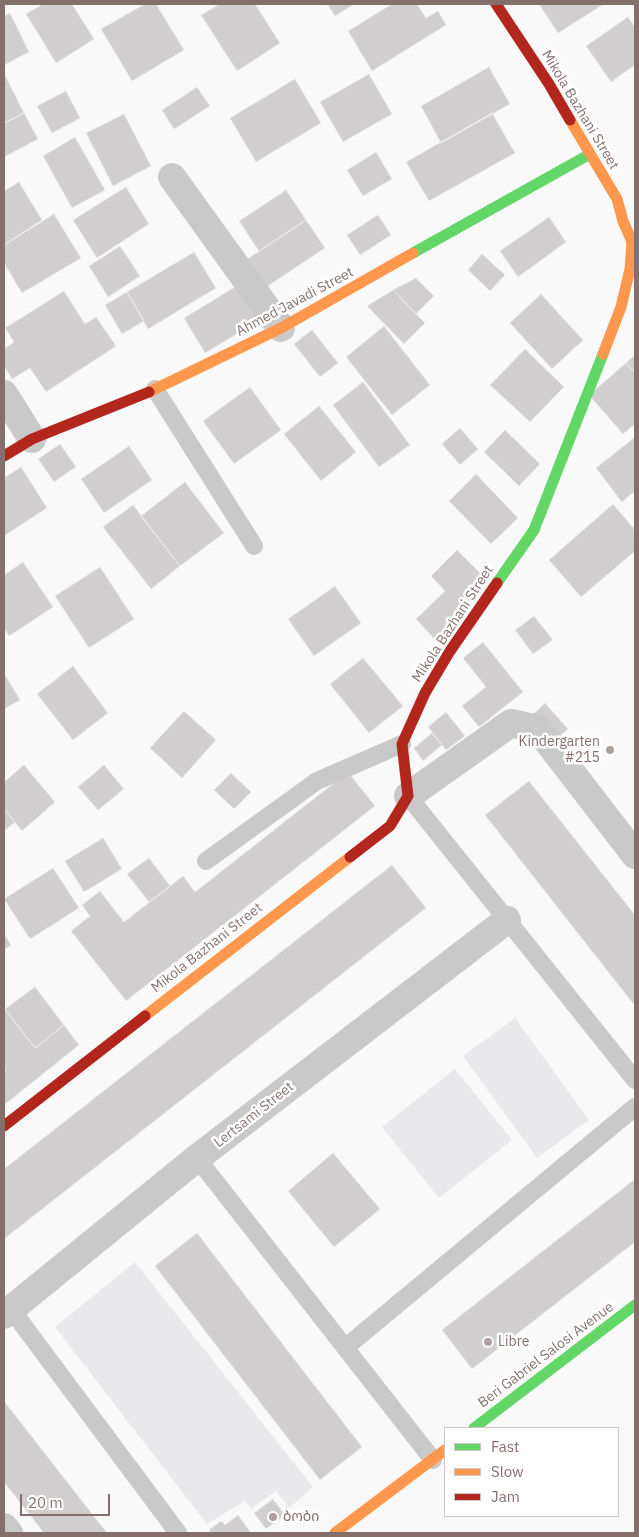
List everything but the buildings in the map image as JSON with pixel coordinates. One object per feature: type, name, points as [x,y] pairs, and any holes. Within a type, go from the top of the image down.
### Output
[{"type":"street","name":"Mikola Bazhani Street","points":[[402,744],[425,693],[450,650],[534,530],[621,307],[630,269],[632,242],[616,199],[549,84],[496,4]]},
{"type":"street","name":"Ahmed Javadi Street","points":[[4,456],[32,439],[155,389],[281,328],[590,154]]},
{"type":"street","points":[[172,177],[281,328]]},
{"type":"street","points":[[4,394],[32,439]]},
{"type":"street","points":[[402,744],[408,796],[511,724],[538,729],[635,855]]},
{"type":"street","name":"Mikola Bazhani Street","points":[[4,1126],[390,826],[408,796]]},
{"type":"street","name":"Lertsami Street","points":[[7,1312],[197,1158],[507,920]]},
{"type":"street","name":"Beri Gabriel Salosi Avenue","points":[[475,1427],[635,1305]]},
{"type":"street","points":[[335,1533],[439,1455]]},
{"type":"street","points":[[4,1527],[9,1533]]},
{"type":"lane","points":[[155,389],[254,546]]},
{"type":"lane","points":[[206,861],[317,781],[402,744]]},
{"type":"lane","points":[[408,796],[635,1080]]},
{"type":"lane","points":[[346,1347],[635,1107]]},
{"type":"lane","points":[[197,1158],[346,1347],[439,1455]]},
{"type":"lane","points":[[7,1312],[178,1533]]},
{"type":"shaded area","points":[[515,1018],[589,1120],[537,1158],[463,1056]]},
{"type":"shaded area","points":[[455,1069],[512,1140],[439,1198],[382,1127]]},
{"type":"shaded area","points":[[135,1262],[313,1487],[289,1508],[276,1491],[251,1509],[245,1501],[207,1524],[55,1327]]},
{"type":"traffic: fast","points":[[413,253],[590,154]]},
{"type":"traffic: fast","points":[[497,583],[534,530],[603,354]]},
{"type":"traffic: fast","points":[[475,1427],[635,1305]]},
{"type":"traffic: slow","points":[[570,120],[617,199],[623,221],[632,242],[630,269],[621,307],[603,354]]},
{"type":"traffic: slow","points":[[149,392],[281,328],[413,253]]},
{"type":"traffic: slow","points":[[145,1016],[350,857]]},
{"type":"traffic: slow","points":[[335,1533],[444,1451]]},
{"type":"traffic: jam","points":[[496,4],[549,84],[570,120]]},
{"type":"traffic: jam","points":[[4,456],[32,439],[149,392]]},
{"type":"traffic: jam","points":[[350,857],[390,826],[408,796],[402,744],[425,693],[450,651],[497,583]]},
{"type":"traffic: jam","points":[[4,1126],[145,1016]]},
{"type":"place","name":"Kindergarten #215","points":[[610,750]]},
{"type":"place","name":"Libre","points":[[488,1342]]},
{"type":"place","name":"ბობი","points":[[273,1517]]}]
